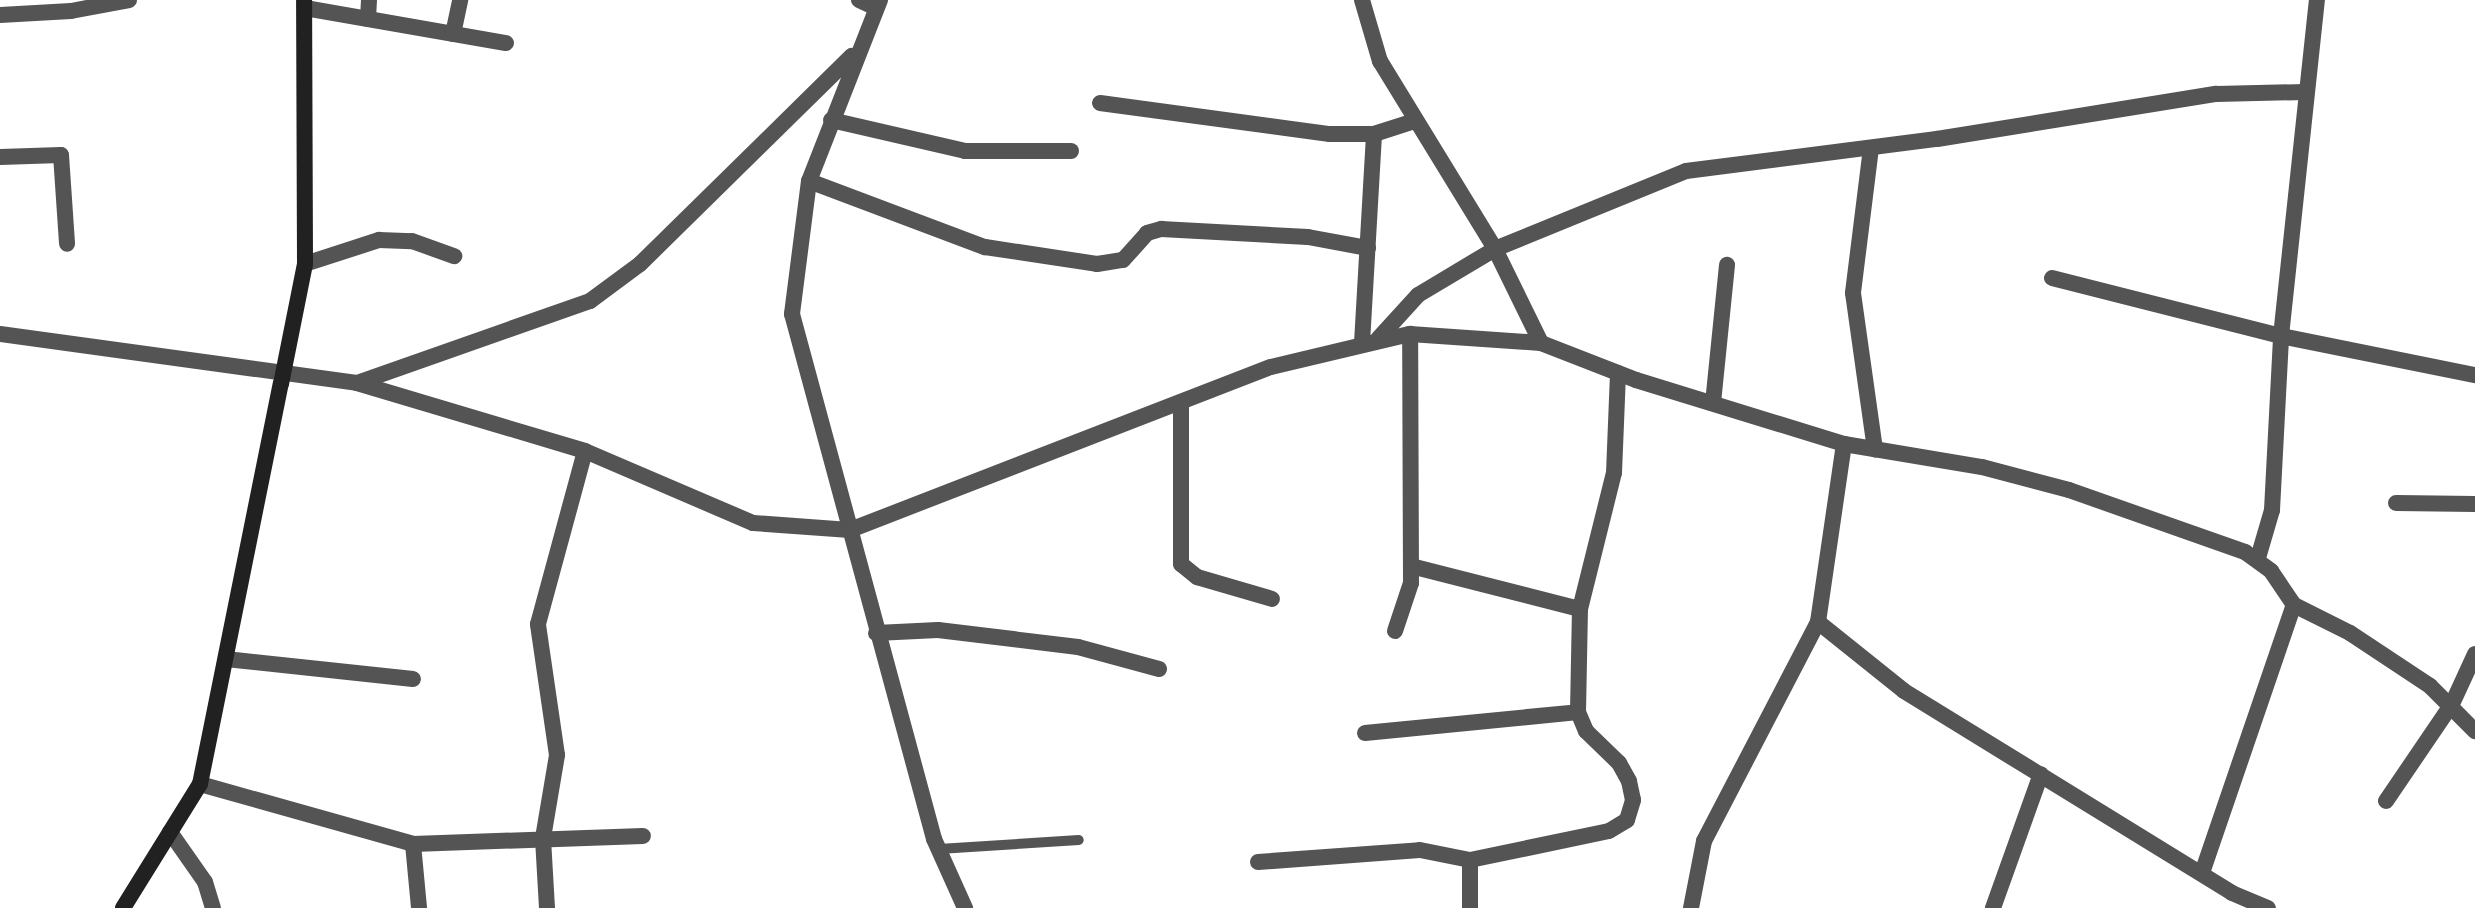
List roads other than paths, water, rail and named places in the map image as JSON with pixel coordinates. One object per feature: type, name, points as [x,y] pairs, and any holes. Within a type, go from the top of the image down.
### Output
[{"type":"street","points":[[0,15],[71,11],[129,0]]},
{"type":"street","points":[[368,19],[369,0]]},
{"type":"street","points":[[453,34],[460,0]]},
{"type":"street","points":[[859,0],[878,4],[855,53],[809,181],[792,314],[876,633],[939,849],[965,908]]},
{"type":"street","points":[[1362,0],[1380,61],[1495,249],[1541,343]]},
{"type":"street","points":[[2258,558],[2272,510],[2281,336],[2317,0]]},
{"type":"street","points":[[123,908],[200,784],[226,659],[305,264],[304,4],[368,19],[506,43]]},
{"type":"street","points":[[357,383],[590,301],[640,264],[855,53]]},
{"type":"street","points":[[1370,341],[1418,295],[1495,249],[1686,171],[1871,148],[2216,94],[2305,92]]},
{"type":"street","points":[[1100,103],[1330,134],[1374,134],[1415,121]]},
{"type":"street","points":[[831,120],[965,151],[1071,151]]},
{"type":"street","points":[[1370,341],[1368,248],[1374,134]]},
{"type":"street","points":[[1871,148],[1853,293],[1875,449]]},
{"type":"street","points":[[0,157],[61,155],[67,244]]},
{"type":"street","points":[[809,181],[985,247],[1097,264],[1123,260],[1147,233],[1161,229],[1308,237],[1368,248]]},
{"type":"street","points":[[305,264],[379,240],[412,241],[454,256]]},
{"type":"street","points":[[1713,403],[1727,265]]},
{"type":"street","points":[[2052,278],[2281,336],[2475,375]]},
{"type":"street","points":[[0,334],[357,383],[585,451],[753,523],[847,529],[1271,367],[1370,341],[1410,334],[1541,343],[1618,373],[1844,444],[1982,467],[2069,490],[2258,558],[2294,605],[2350,633],[2452,704],[2475,731]]},
{"type":"street","points":[[1395,631],[1406,611],[1411,566],[1410,334]]},
{"type":"street","points":[[1258,862],[1420,850],[1470,860],[1609,831],[1627,820],[1633,800],[1629,781],[1619,763],[1586,731],[1578,712],[1580,609],[1614,473],[1618,373]]},
{"type":"street","points":[[1181,403],[1181,564],[1197,577],[1272,599]]},
{"type":"street","points":[[1691,908],[1704,841],[1818,622],[1844,444]]},
{"type":"street","points":[[547,908],[543,838],[557,755],[538,624],[585,451]]},
{"type":"street","points":[[2396,503],[2475,504]]},
{"type":"street","points":[[1411,566],[1580,609]]},
{"type":"street","points":[[2202,873],[2294,605]]},
{"type":"street","points":[[1818,622],[1904,691],[2202,873],[2230,900],[2268,908]]},
{"type":"street","points":[[876,633],[938,630],[1062,645],[1159,669]]},
{"type":"street","points":[[2386,801],[2452,704],[2475,654]]},
{"type":"street","points":[[226,659],[413,679]]},
{"type":"street","points":[[1365,733],[1578,712]]},
{"type":"street","points":[[1993,908],[2041,774]]},
{"type":"street","points":[[200,784],[413,844],[643,836]]},
{"type":"street","points":[[170,832],[205,882],[213,908]]},
{"type":"street","points":[[413,844],[419,908]]},
{"type":"street","points":[[1470,860],[1470,908]]},
{"type":"lane","points":[[939,849],[1079,840]]}]
